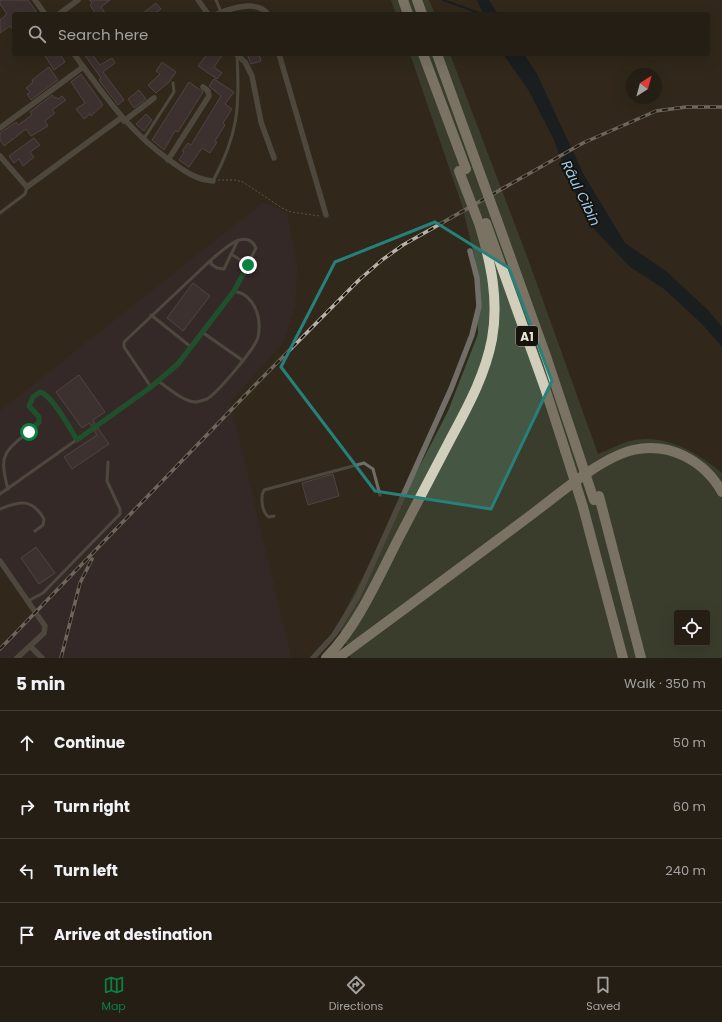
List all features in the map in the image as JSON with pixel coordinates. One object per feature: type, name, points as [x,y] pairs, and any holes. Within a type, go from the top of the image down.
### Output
[{"type":"highway","points":[[403,0],[408,12]]},
{"type":"highway","points":[[417,0],[421,12]]},
{"type":"highway","name":"A1","points":[[438,56],[480,163],[578,441],[596,498],[635,658]]},
{"type":"highway","points":[[443,56],[480,163]]},
{"type":"highway","name":"A1","points":[[424,57],[462,170],[545,388],[583,507],[622,658]]},
{"type":"highway","points":[[326,658],[345,635],[369,595],[465,412],[483,373],[492,339],[494,288],[483,225]]},
{"type":"highway","points":[[338,658],[568,488],[615,457],[643,448],[667,450],[692,460],[701,466],[717,482],[722,492]]},
{"type":"highway","points":[[596,498],[641,658]]},
{"type":"street","points":[[35,0],[44,12]]},
{"type":"street","points":[[62,12],[78,0]]},
{"type":"street","points":[[198,0],[207,12]]},
{"type":"street","points":[[221,12],[237,2],[259,2],[267,12]]},
{"type":"street","points":[[75,56],[123,119],[143,140],[168,160],[198,178],[213,181]]},
{"type":"street","points":[[237,56],[245,62],[252,76],[261,122],[274,158]]},
{"type":"street","points":[[280,56],[326,215]]},
{"type":"street","points":[[0,128],[83,67]]},
{"type":"street","points":[[168,160],[209,96],[208,91],[203,87]]},
{"type":"street","points":[[0,156],[28,187],[154,98]]},
{"type":"street","points":[[313,658],[334,635],[358,596],[451,389],[472,335],[479,306],[477,278],[470,251]]},
{"type":"street","points":[[0,561],[28,601],[45,629],[44,633],[17,658]]},
{"type":"street","points":[[30,646],[42,658]]},
{"type":"lane","points":[[216,0],[219,12]]},
{"type":"lane","points":[[213,181],[228,151],[239,105],[236,56]]},
{"type":"lane","points":[[143,140],[174,92],[173,83]]},
{"type":"lane","points":[[0,213],[25,194],[28,187]]},
{"type":"lane","points":[[0,494],[151,387],[178,364],[234,291],[256,248],[253,243],[246,239],[238,240],[211,260],[130,334],[124,342],[124,347],[151,387]]},
{"type":"lane","points":[[211,260],[211,264],[217,268],[224,269],[238,240]]},
{"type":"lane","points":[[231,254],[248,265]]},
{"type":"lane","points":[[158,381],[186,400],[197,402],[207,399],[234,372],[258,338],[258,320],[254,304],[245,294],[234,291]]},
{"type":"lane","points":[[151,315],[190,347]]},
{"type":"lane","points":[[202,332],[242,360]]},
{"type":"lane","points":[[8,489],[2,466],[8,449],[36,427],[39,422],[39,417],[29,406],[33,397],[40,392],[43,392],[53,404],[77,440]]},
{"type":"lane","points":[[28,601],[43,593],[120,514],[120,510],[107,481],[108,462]]},
{"type":"lane","points":[[274,516],[269,517],[264,513],[261,496],[264,490],[364,463],[373,469],[380,495]]},
{"type":"lane","points":[[0,509],[22,502],[36,508],[44,520],[43,525],[35,531]]},
{"type":"path","points":[[213,181],[235,180],[243,182],[291,212],[318,216],[326,215]]},
{"type":"highlighted area","points":[[435,222],[509,268],[552,381],[491,509],[375,491],[281,367],[335,262]]},
{"type":"shaded area","points":[[264,202],[287,213],[297,268],[295,305],[284,342],[230,402],[291,658],[0,658],[0,645],[37,611],[0,557],[0,411]]},
{"type":"green space","points":[[391,0],[429,0],[434,12],[395,12]]},
{"type":"green space","points":[[411,56],[451,56],[528,259],[598,454],[630,441],[647,439],[659,440],[682,447],[703,459],[722,473],[722,658],[351,658],[338,625],[448,411],[478,334],[475,259],[462,205]]},
{"type":"water","points":[[477,0],[489,0],[497,12],[482,12]]},
{"type":"water","name":"Râul Cibin","points":[[504,56],[525,56],[537,74],[584,175],[625,243],[666,271],[708,310],[722,327],[722,347],[702,324],[664,289],[630,267],[592,227],[569,180],[554,140],[529,91]]},
{"type":"building","points":[[0,0],[28,0],[37,12],[12,12],[12,28],[10,26],[0,33],[0,20],[7,14],[0,4]]},
{"type":"building","points":[[89,0],[110,0],[101,7],[105,12],[95,12],[90,5],[92,3]]},
{"type":"building","points":[[156,3],[161,9],[157,12],[145,12]]},
{"type":"building","points":[[45,56],[61,56],[65,62],[54,70]]},
{"type":"building","points":[[85,56],[93,56],[100,65],[112,58],[115,63],[103,72],[124,100],[118,105],[99,80],[101,78]]},
{"type":"building","points":[[206,56],[222,56],[214,67],[222,73],[217,79],[198,66]]},
{"type":"building","points":[[248,56],[260,56],[261,61],[251,64]]},
{"type":"building","points":[[162,62],[176,72],[169,82],[156,93],[148,85],[160,74],[156,71]]},
{"type":"building","points":[[49,67],[58,80],[31,100],[27,94],[30,92],[26,88],[33,82],[32,80]]},
{"type":"building","points":[[81,74],[103,105],[91,116],[90,114],[84,119],[76,109],[85,103],[71,82]]},
{"type":"building","points":[[214,79],[234,92],[225,104],[232,109],[223,123],[225,125],[215,141],[217,142],[210,153],[202,148],[189,167],[179,160],[184,152],[182,151],[188,143],[191,145],[221,96],[209,86]]},
{"type":"building","points":[[189,82],[203,92],[178,132],[175,131],[164,150],[152,140]]},
{"type":"building","points":[[139,90],[146,99],[134,108],[128,99]]},
{"type":"building","points":[[52,95],[54,98],[56,97],[58,99],[62,96],[66,100],[52,110],[55,113],[45,121],[48,126],[31,136],[26,129],[4,146],[0,140],[0,133],[16,122],[18,125],[32,115],[30,112]]},
{"type":"building","points":[[146,114],[152,120],[144,131],[136,124]]},
{"type":"building","points":[[34,138],[40,145],[30,152],[34,157],[23,166],[19,159],[14,163],[9,156]]},
{"type":"building","points":[[193,283],[210,296],[183,331],[167,318]]},
{"type":"building","points":[[79,375],[105,412],[93,420],[95,423],[91,426],[89,423],[82,428],[56,392]]},
{"type":"building","points":[[98,428],[109,444],[72,469],[64,457],[97,435],[94,431]]},
{"type":"building","points":[[333,474],[339,496],[308,505],[302,483]]},
{"type":"building","points":[[36,547],[55,573],[39,584],[21,558]]},
{"type":"waterway","points":[[443,0],[476,12]]},
{"type":"railway","points":[[0,649],[260,380],[359,280],[382,260],[403,245],[583,143],[656,111],[686,107],[722,107]]},
{"type":"railway","points":[[61,658],[80,583],[92,559]]},
{"type":"route","points":[[29,432],[36,427],[39,422],[39,417],[29,406],[33,397],[40,392],[43,392],[65,419],[77,440],[151,387],[178,364],[234,291],[248,265]]}]
